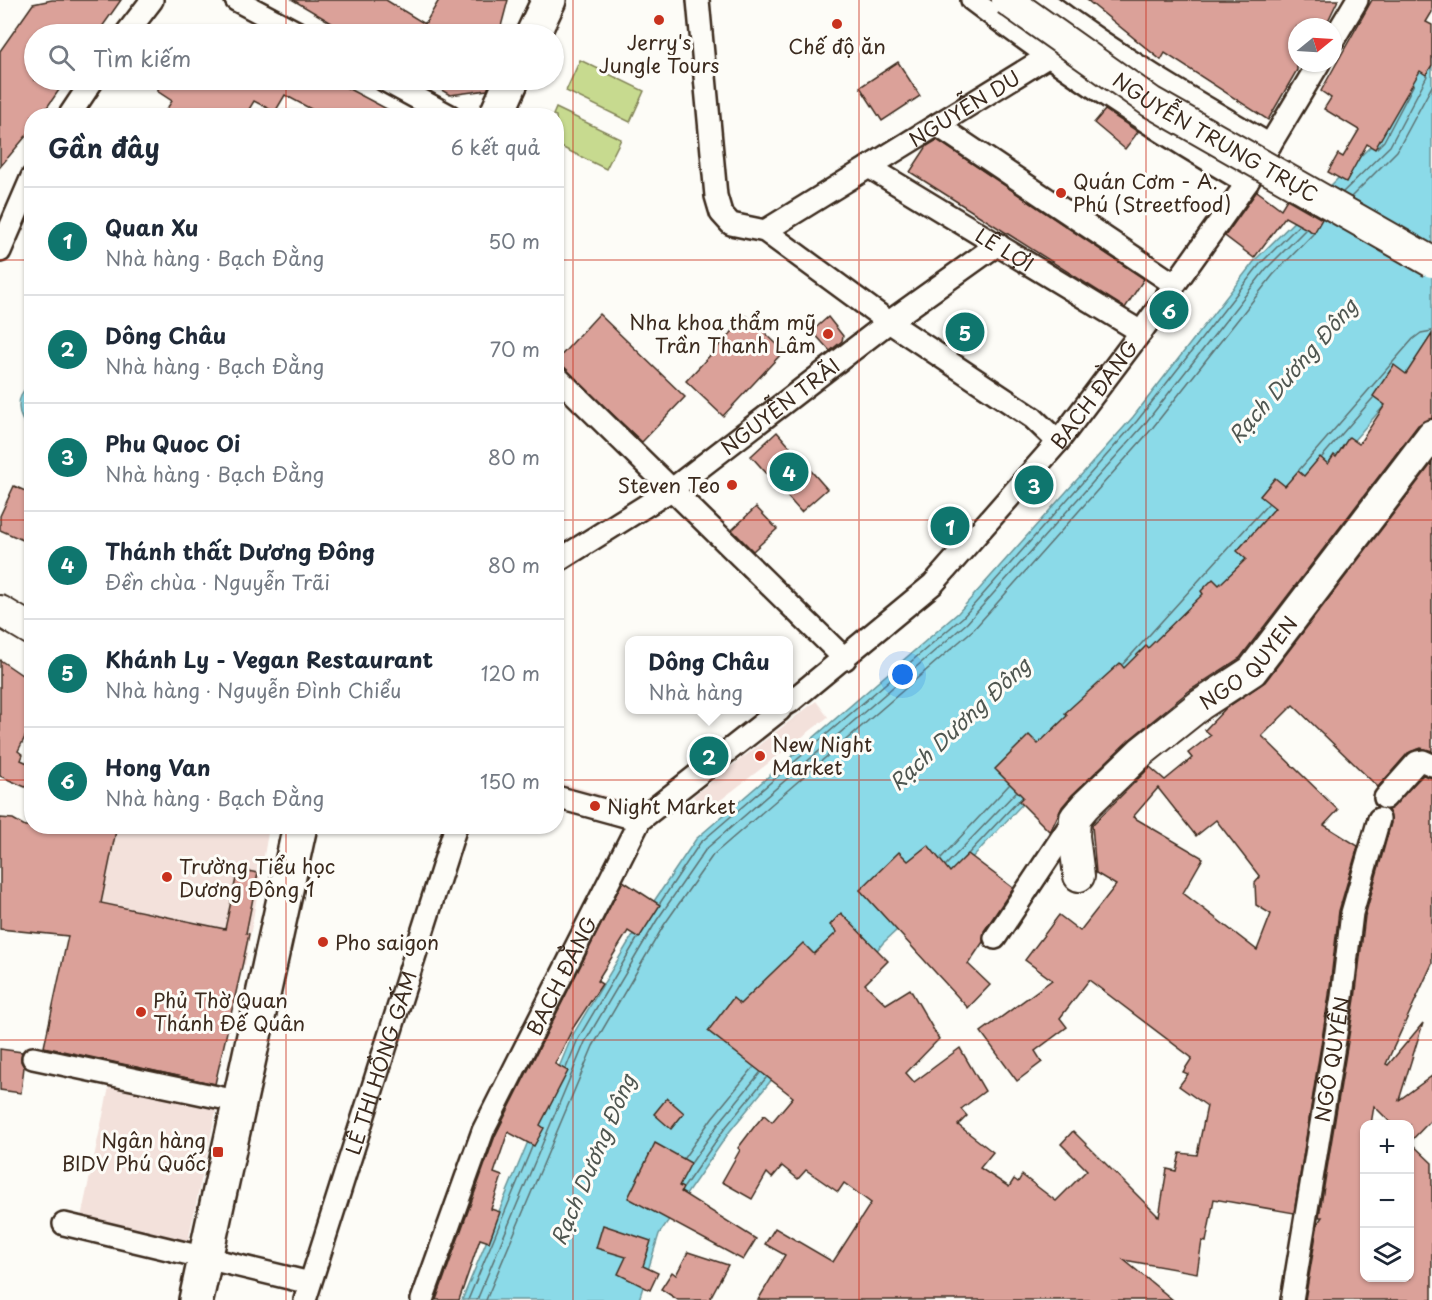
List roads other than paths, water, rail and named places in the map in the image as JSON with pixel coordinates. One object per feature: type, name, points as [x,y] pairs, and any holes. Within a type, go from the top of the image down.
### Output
[{"type":"main road","points":[[538,24],[549,0]]},
{"type":"main road","points":[[500,108],[508,90]]},
{"type":"main road","points":[[196,1300],[298,834]]},
{"type":"street","points":[[134,24],[152,0]]},
{"type":"street","points":[[236,0],[281,24]]},
{"type":"street","points":[[698,0],[716,196],[721,213],[731,224],[765,231],[889,322],[1033,418],[1058,442]]},
{"type":"street","points":[[972,0],[1047,57],[1160,132],[1247,183]]},
{"type":"street","name":"NGUYỄN TRUNG TRỰC","points":[[1007,0],[1151,102],[1432,262]]},
{"type":"street","points":[[1043,0],[1089,35],[1168,87],[1270,146]]},
{"type":"street","points":[[1342,25],[1357,0]]},
{"type":"street","name":"NGUYỄN DU","points":[[765,231],[1047,57]]},
{"type":"street","name":"BẠCH ĐẰNG","points":[[793,700],[933,584],[1058,442],[1141,332],[1247,183],[1314,72]]},
{"type":"street","points":[[74,108],[86,90]]},
{"type":"street","points":[[402,90],[435,108]]},
{"type":"street","points":[[937,125],[1174,284]]},
{"type":"street","name":"LÊ LỢI","points":[[869,167],[1141,332]]},
{"type":"street","points":[[0,251],[24,196]]},
{"type":"street","name":"NGUYỄN TRÃI","points":[[564,557],[672,490],[889,322],[998,244]]},
{"type":"street","points":[[564,384],[845,659]]},
{"type":"street","name":"NGO QUYEN","points":[[1075,818],[1141,752],[1200,705],[1252,671],[1432,435]]},
{"type":"street","points":[[0,610],[24,625]]},
{"type":"street","name":"BẠCH ĐẰNG","points":[[422,1300],[483,1131],[640,820],[775,714]]},
{"type":"street","points":[[1385,798],[1417,762],[1432,765]]},
{"type":"street","points":[[564,799],[640,820]]},
{"type":"street","points":[[1075,818],[1074,836],[1079,876]]},
{"type":"street","points":[[996,938],[1075,818]]},
{"type":"street","name":"NGÔ QUYỀN","points":[[1292,1300],[1342,997],[1352,914],[1379,819]]},
{"type":"street","name":"LÊ THỊ HỒNG GẤM","points":[[307,1291],[453,834]]},
{"type":"street","points":[[33,1058],[241,1102]]},
{"type":"street","points":[[64,1224],[207,1258],[307,1291]]},
{"type":"water","name":"Rạch Dương Đông","points":[[1432,37],[1432,351],[1215,599],[951,880],[883,943],[730,1131],[659,1234],[639,1300],[462,1300],[572,1036],[646,913],[696,839],[958,613],[1133,417],[1256,259],[1379,138]]},
{"type":"water","points":[[24,391],[24,422],[19,407]]},
{"type":"place","name":"Jerry's Jungle Tours","points":[[659,20]]},
{"type":"place","name":"Chế độ ăn","points":[[837,24]]},
{"type":"place","name":"Quán Cơm - A. Phú (Streetfood)","points":[[1061,193]]},
{"type":"place","name":"Hong Van","points":[[1169,310]]},
{"type":"place","name":"Khánh Ly - Vegan Restaurant","points":[[965,332]]},
{"type":"place","name":"Nha khoa thẩm mỹ Trần Thanh Lâm","points":[[828,334]]},
{"type":"place","name":"Thánh thất Dương Đông","points":[[789,472]]},
{"type":"place","name":"Steven Teo","points":[[732,485]]},
{"type":"place","name":"Phu Quoc Oi","points":[[1034,485]]},
{"type":"place","name":"Quan Xu","points":[[950,526]]},
{"type":"place","name":"Dông Châu","points":[[709,756]]},
{"type":"place","name":"New Night Market","points":[[760,756]]},
{"type":"place","name":"Night Market","points":[[595,806]]},
{"type":"place","name":"Trường Tiểu học Dương Đông 1","points":[[167,877]]},
{"type":"place","name":"Pho saigon","points":[[323,942]]},
{"type":"place","name":"Phủ Thờ Quan Thánh Đế Quân","points":[[141,1012]]},
{"type":"place","name":"Ngân hàng BIDV Phú Quốc","points":[[218,1152]]}]
